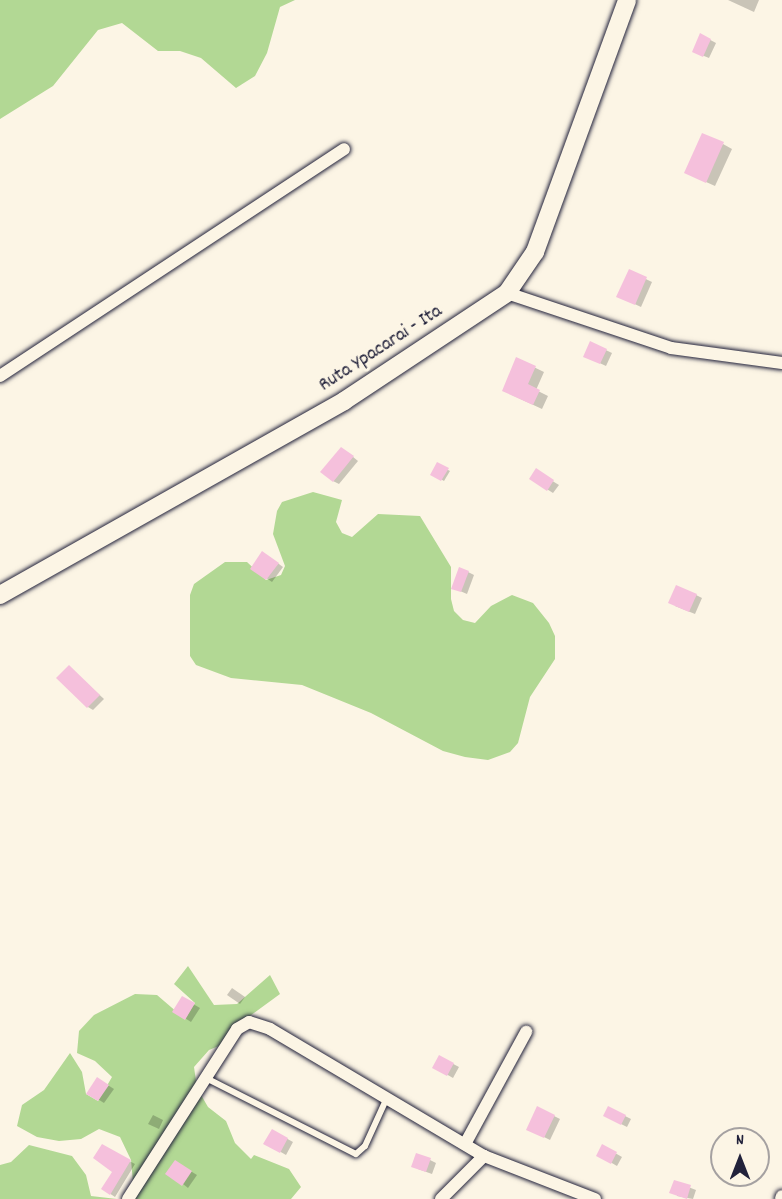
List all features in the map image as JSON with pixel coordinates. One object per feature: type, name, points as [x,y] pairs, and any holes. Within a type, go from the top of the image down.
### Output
[{"type":"street","name":"Ruta Ypacarai - Ita","points":[[0,595],[344,401],[507,293],[535,252],[627,0]]},
{"type":"street","points":[[0,376],[344,149]]},
{"type":"street","points":[[507,293],[671,348],[782,363]]},
{"type":"street","points":[[128,1199],[237,1029],[249,1022],[270,1029],[386,1100],[484,1156],[595,1199]]},
{"type":"street","points":[[465,1144],[526,1032]]},
{"type":"street","points":[[441,1199],[484,1156]]},
{"type":"lane","points":[[206,1078],[356,1154],[365,1146],[386,1100]]},
{"type":"green space","points":[[0,0],[295,0],[280,7],[267,53],[255,76],[236,88],[201,58],[180,51],[158,51],[122,23],[98,30],[53,86],[0,119]]},
{"type":"green space","points":[[313,492],[342,500],[336,522],[342,533],[352,537],[378,514],[420,516],[451,567],[451,599],[454,611],[463,620],[475,623],[491,606],[512,595],[533,603],[549,623],[555,636],[555,659],[530,697],[518,743],[510,752],[488,760],[443,751],[371,713],[302,685],[231,678],[196,665],[190,656],[190,595],[194,584],[225,562],[247,562],[266,580],[281,575],[285,566],[273,534],[277,511],[282,502]]},
{"type":"green space","points":[[188,966],[214,1005],[237,1004],[270,975],[280,994],[243,1021],[231,1041],[209,1050],[194,1067],[197,1088],[208,1107],[226,1121],[235,1143],[251,1159],[254,1155],[289,1169],[301,1187],[291,1199],[122,1199],[133,1182],[131,1160],[120,1137],[99,1129],[81,1139],[59,1141],[37,1137],[17,1126],[22,1105],[44,1090],[70,1053],[82,1072],[86,1094],[98,1101],[112,1077],[95,1061],[77,1053],[79,1031],[94,1015],[135,994],[157,995],[185,1019],[195,1003],[174,984]]},
{"type":"green space","points":[[29,1145],[72,1156],[86,1175],[91,1196],[117,1199],[0,1199],[0,1165],[11,1162]]},
{"type":"building","points":[[700,33],[711,39],[703,57],[692,52]]},
{"type":"building","points":[[702,133],[724,142],[706,183],[684,173]]},
{"type":"building","points":[[629,269],[647,277],[635,305],[616,297]]},
{"type":"building","points":[[590,341],[607,349],[600,364],[583,357]]},
{"type":"building","points":[[516,357],[536,366],[528,384],[540,390],[533,405],[502,391]]},
{"type":"building","points":[[341,447],[354,456],[333,482],[320,472]]},
{"type":"building","points":[[437,462],[449,468],[441,481],[430,475]]},
{"type":"building","points":[[536,468],[554,480],[547,491],[529,479]]},
{"type":"building","points":[[262,551],[279,563],[266,580],[250,569]]},
{"type":"building","points":[[459,567],[469,571],[461,592],[451,589]]},
{"type":"building","points":[[676,585],[697,594],[689,612],[668,603]]},
{"type":"building","points":[[69,665],[100,695],[87,708],[56,678]]},
{"type":"building","points":[[182,996],[195,1003],[185,1020],[172,1012]]},
{"type":"building","points":[[439,1055],[454,1063],[447,1076],[432,1068]]},
{"type":"building","points":[[97,1077],[109,1085],[98,1101],[86,1094]]},
{"type":"building","points":[[537,1106],[555,1115],[544,1138],[526,1130]]},
{"type":"building","points":[[608,1106],[626,1115],[621,1125],[603,1116]]},
{"type":"building","points":[[272,1129],[288,1138],[280,1153],[263,1144]]},
{"type":"building","points":[[102,1144],[131,1160],[110,1195],[101,1189],[112,1172],[93,1158]]},
{"type":"building","points":[[602,1144],[617,1152],[611,1164],[596,1156]]},
{"type":"building","points":[[416,1153],[431,1158],[426,1172],[411,1167]]},
{"type":"building","points":[[175,1160],[192,1171],[182,1186],[165,1174]]},
{"type":"building","points":[[674,1180],[691,1185],[687,1199],[669,1193]]}]
